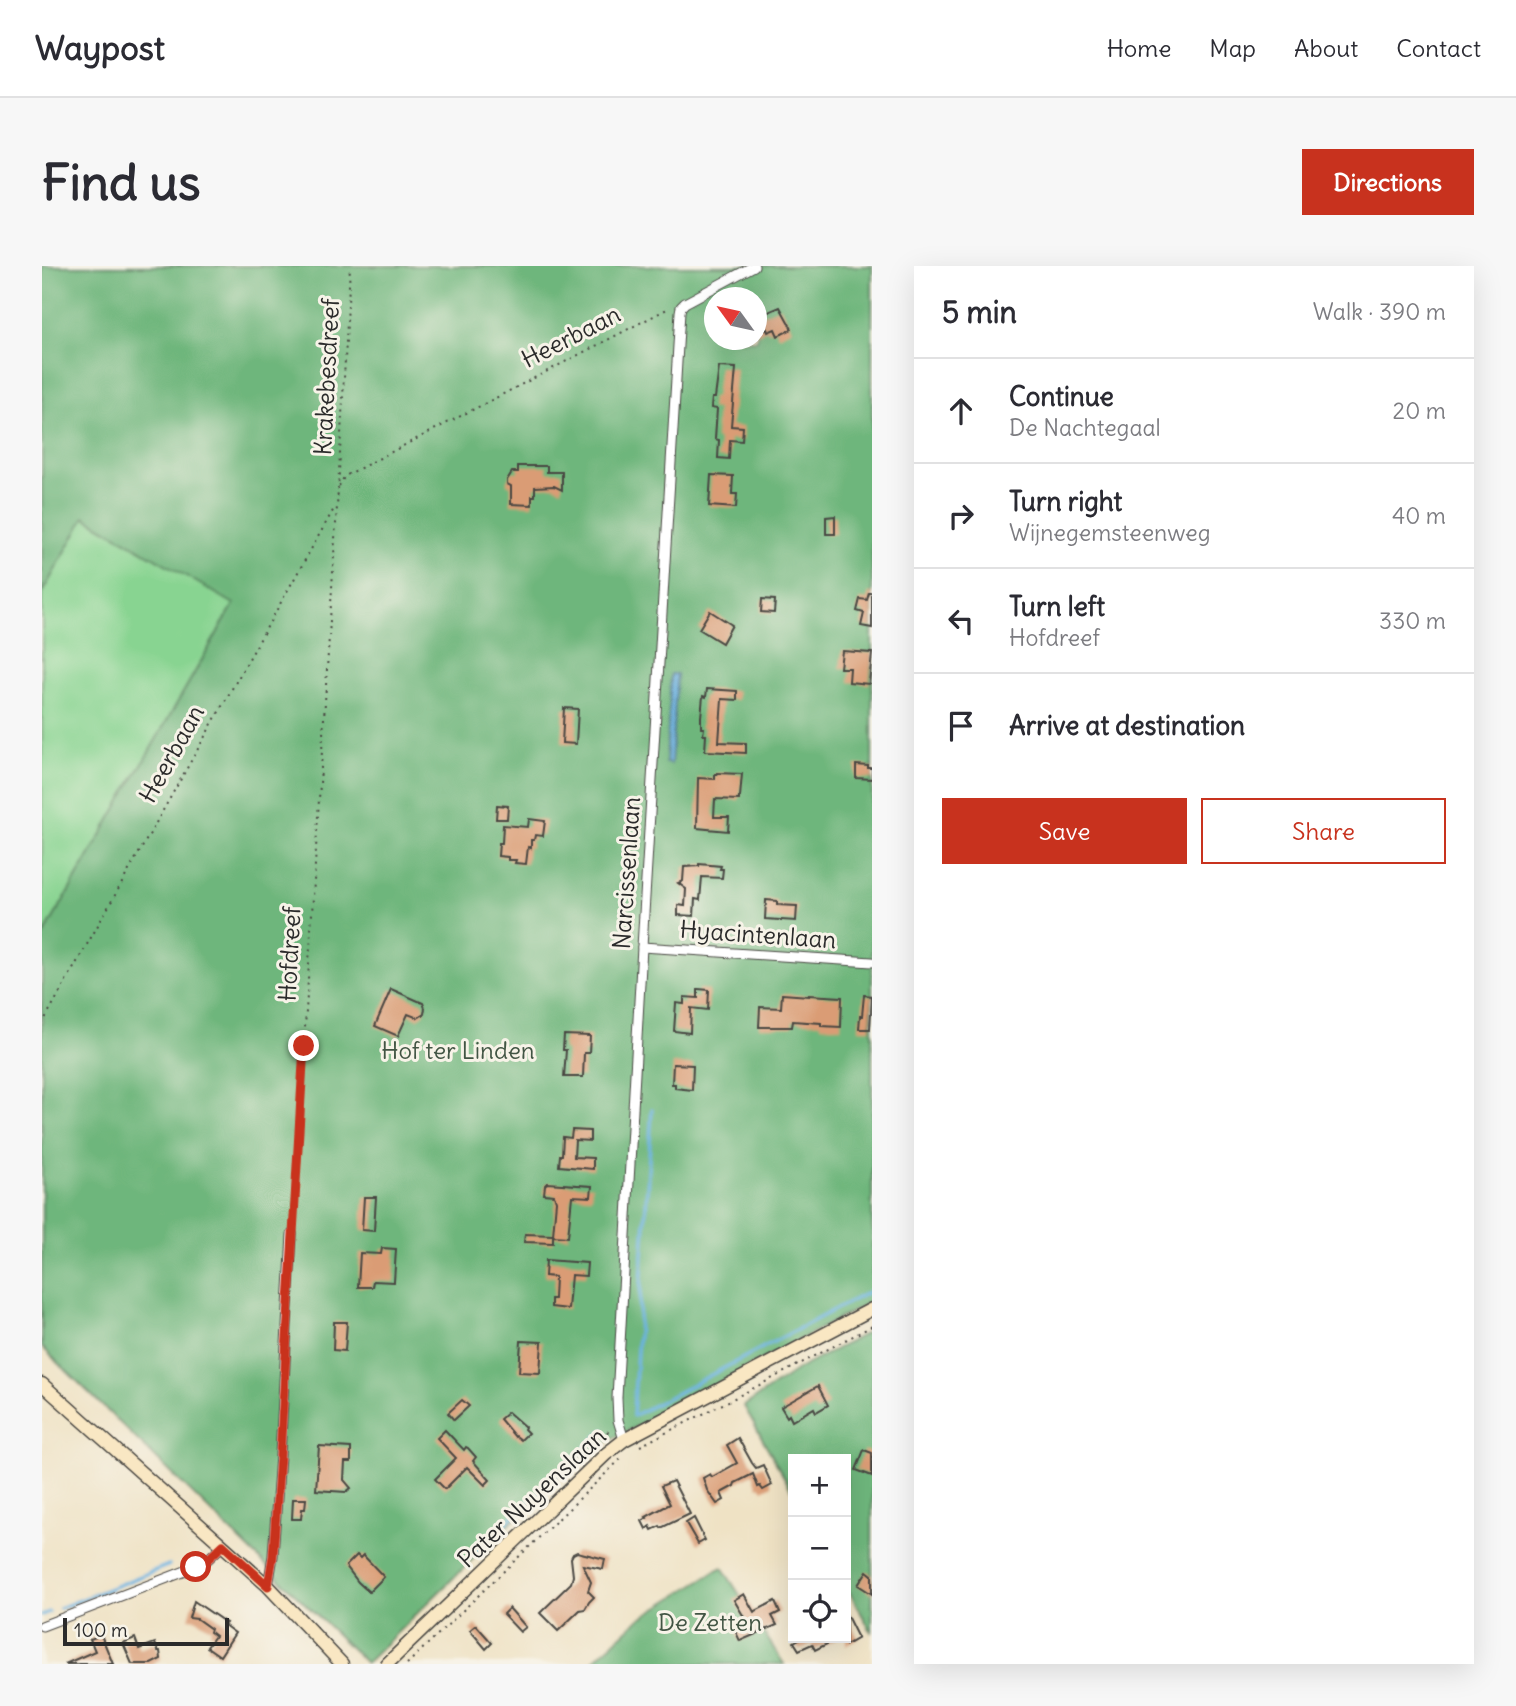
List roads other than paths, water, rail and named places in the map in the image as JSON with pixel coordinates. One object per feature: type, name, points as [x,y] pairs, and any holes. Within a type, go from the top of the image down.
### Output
[{"type":"street","name":"Narcissenlaan","points":[[626,1446],[618,1420],[617,1398],[681,307],[754,266]]},
{"type":"street","name":"Hyacintenlaan","points":[[642,947],[872,962]]},
{"type":"street","points":[[268,1586],[273,1556],[280,1455],[292,1234]]},
{"type":"street","name":"Pater Nuyenslaan","points":[[387,1664],[606,1454],[626,1446],[872,1309]]},
{"type":"street","points":[[42,1384],[268,1586],[342,1664]]},
{"type":"street","points":[[42,1626],[196,1567],[223,1545]]},
{"type":"water","points":[[671,674],[677,674],[671,764],[666,763]]},
{"type":"waterway","points":[[652,1109],[633,1416],[872,1290]]},
{"type":"waterway","points":[[476,1551],[604,1430]]},
{"type":"waterway","points":[[60,1608],[169,1565]]},
{"type":"waterway","points":[[42,1615],[49,1612]]},
{"type":"park label","name":"Hof ter Linden","points":[[458,1051]]},
{"type":"park label","name":"De Zetten","points":[[710,1623]]}]
